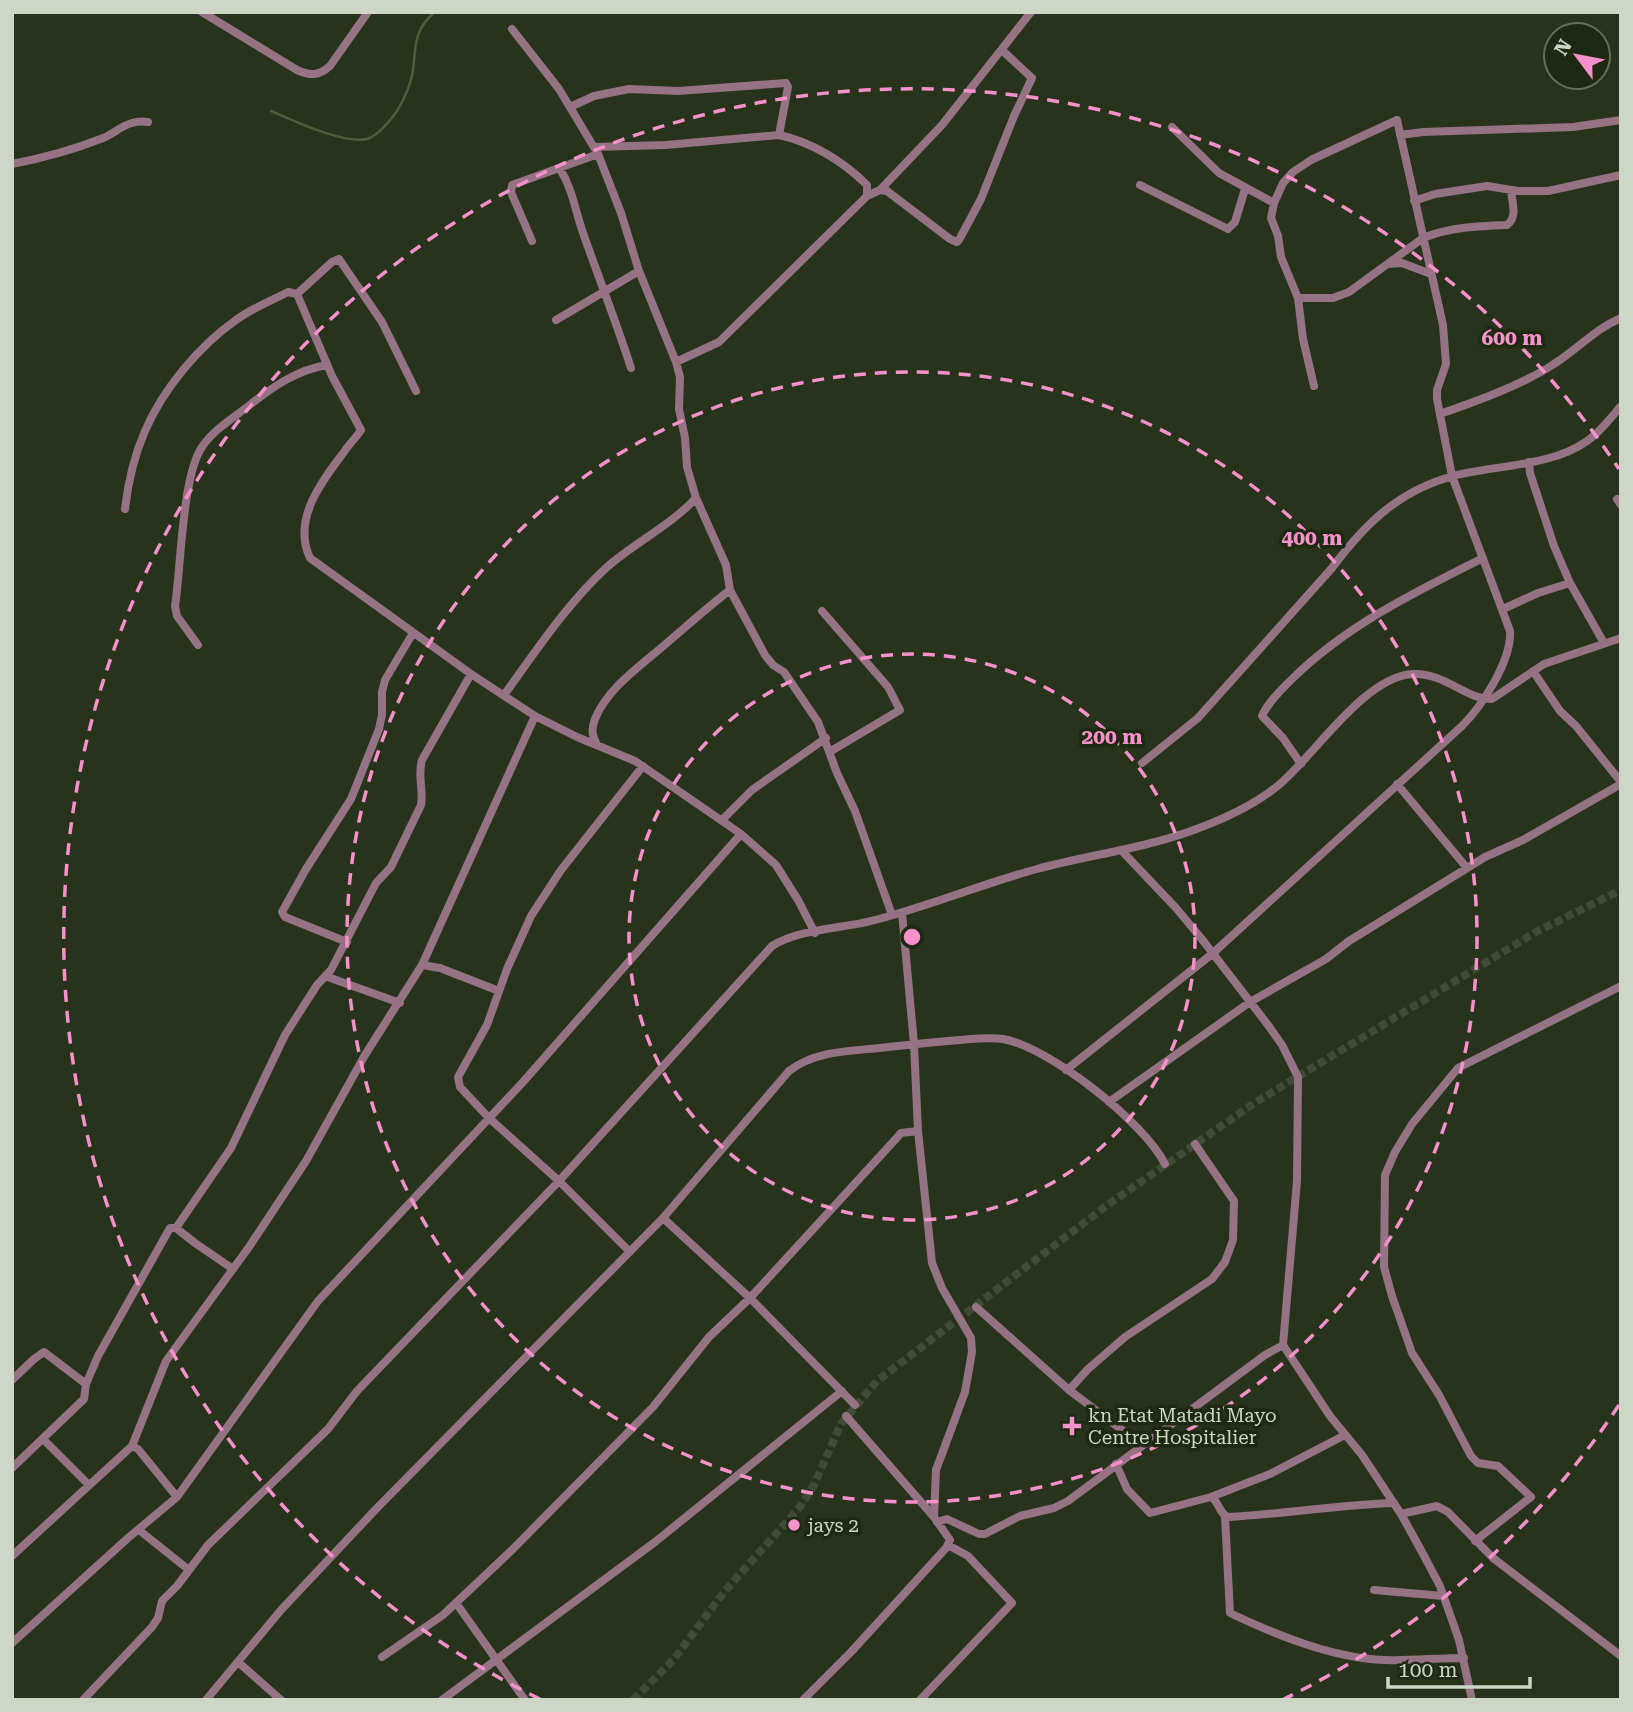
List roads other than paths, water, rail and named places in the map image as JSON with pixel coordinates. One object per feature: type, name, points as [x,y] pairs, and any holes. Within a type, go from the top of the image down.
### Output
[{"type":"street","points":[[202,12],[296,70],[314,75],[330,66],[368,12]]},
{"type":"street","points":[[676,362],[719,342],[867,196],[880,190],[942,125],[1003,51],[1031,12]]},
{"type":"street","points":[[512,29],[540,63],[596,151],[618,204],[639,271],[676,362],[680,377],[679,409],[687,467],[695,498],[726,565],[730,590],[765,655],[773,665],[784,672],[826,738],[892,915]]},
{"type":"street","points":[[880,190],[892,195],[950,239],[955,242],[959,240],[981,199],[1032,78],[1003,51]]},
{"type":"street","points":[[570,107],[594,96],[629,89],[678,91],[786,83],[788,87],[779,135]]},
{"type":"street","points":[[1066,1070],[1212,954],[1471,717],[1500,668],[1511,641],[1503,610],[1452,476],[1437,390],[1444,374],[1446,352],[1443,325],[1396,120],[1311,160],[1288,176],[1275,203],[1271,218],[1278,236],[1281,257],[1298,299],[1303,339],[1314,387]]},
{"type":"street","points":[[1400,135],[1573,127],[1621,120]]},
{"type":"street","points":[[12,164],[92,142],[129,123],[148,122]]},
{"type":"street","points":[[1172,127],[1219,173],[1275,203]]},
{"type":"street","points":[[532,241],[512,192],[512,185],[560,169],[596,151],[779,135],[789,137],[844,164],[867,186],[867,196]]},
{"type":"street","points":[[560,169],[572,192],[631,368]]},
{"type":"street","points":[[1414,201],[1435,194],[1487,186],[1511,191],[1548,191],[1621,175]]},
{"type":"street","points":[[1140,185],[1228,229],[1235,222],[1245,189]]},
{"type":"street","points":[[1298,299],[1333,298],[1341,295],[1367,280],[1423,238],[1449,230],[1507,225],[1514,215],[1511,191]]},
{"type":"street","points":[[297,295],[332,262],[339,259],[382,322],[416,391]]},
{"type":"street","points":[[1385,264],[1402,263],[1431,274]]},
{"type":"street","points":[[556,320],[639,271]]},
{"type":"street","points":[[125,509],[128,485],[145,430],[164,397],[183,372],[207,345],[236,320],[288,292],[297,295],[327,365],[360,431],[334,465],[310,504],[303,529],[303,541],[310,558],[471,674],[535,716],[643,766],[741,834],[776,865],[815,933]]},
{"type":"street","points":[[1440,414],[1535,375],[1578,348],[1604,326],[1621,318]]},
{"type":"street","points":[[198,645],[177,616],[175,606],[183,524],[197,455],[211,436],[268,391],[295,375],[327,365]]},
{"type":"street","points":[[1142,763],[1198,718],[1374,518],[1395,502],[1418,489],[1452,476],[1529,462],[1568,451],[1587,442],[1620,407]]},
{"type":"street","points":[[1529,462],[1530,474],[1554,547],[1570,583],[1604,643]]},
{"type":"street","points":[[504,695],[587,586],[608,566],[683,512],[695,498]]},
{"type":"street","points":[[1301,764],[1283,738],[1262,716],[1283,687],[1317,656],[1369,618],[1483,558]]},
{"type":"street","points":[[1503,610],[1538,593],[1570,583]]},
{"type":"street","points":[[597,745],[592,736],[594,721],[620,684],[730,590]]},
{"type":"street","points":[[822,611],[888,687],[900,710],[831,751]]},
{"type":"street","points":[[347,942],[285,917],[282,912],[351,799],[379,729],[385,680],[413,633]]},
{"type":"street","points":[[83,1700],[148,1632],[158,1618],[162,1601],[208,1545],[328,1429],[373,1374],[559,1181],[762,955],[780,942],[902,913],[1036,869],[1169,838],[1226,816],[1257,801],[1278,785],[1364,698],[1393,679],[1413,674],[1432,676],[1482,699],[1492,699],[1544,664],[1618,639],[1621,649]]},
{"type":"street","points":[[1109,1102],[1251,1002],[1319,964],[1349,941],[1466,868],[1523,840],[1620,783],[1598,753],[1560,711],[1533,671]]},
{"type":"street","points":[[12,1468],[84,1399],[86,1384],[97,1356],[149,1263],[170,1228],[176,1227],[231,1148],[285,1035],[331,970],[376,883],[391,867],[417,814],[423,795],[419,776],[422,760],[471,674]]},
{"type":"street","points":[[12,1556],[132,1446],[166,1361],[233,1269],[306,1161],[365,1055],[422,965],[535,716]]},
{"type":"street","points":[[722,820],[752,790],[826,738]]},
{"type":"street","points":[[629,1251],[559,1181],[489,1118],[460,1087],[458,1077],[487,1025],[521,937],[544,896],[643,766]]},
{"type":"street","points":[[1396,784],[1466,868]]},
{"type":"street","points":[[12,1643],[177,1497],[309,1311],[558,1044],[741,834]]},
{"type":"street","points":[[1121,850],[1176,908],[1251,1002],[1282,1045],[1298,1077],[1297,1181],[1283,1345],[1394,1503],[1440,1586],[1464,1658],[1472,1700]]},
{"type":"street","points":[[902,913],[915,1044],[918,1131],[932,1263],[942,1288],[971,1338],[972,1352],[965,1392],[936,1470],[936,1519]]},
{"type":"street","points":[[422,965],[440,968],[499,991]]},
{"type":"street","points":[[325,976],[400,1003]]},
{"type":"street","points":[[1475,1541],[1531,1497],[1499,1466],[1478,1463],[1471,1456],[1412,1353],[1384,1267],[1385,1175],[1412,1124],[1458,1068],[1621,986]]},
{"type":"street","points":[[206,1700],[281,1610],[377,1508],[663,1218],[746,1120],[797,1065],[816,1056],[915,1044],[1001,1039],[1037,1050],[1109,1102],[1143,1133],[1165,1164]]},
{"type":"street","points":[[382,1657],[456,1603],[503,1559],[636,1424],[709,1337],[750,1298],[901,1133],[918,1131]]},
{"type":"street","points":[[1069,1390],[1087,1369],[1125,1337],[1212,1279],[1225,1262],[1233,1240],[1234,1201],[1195,1144]]},
{"type":"street","points":[[663,1218],[750,1298],[855,1405]]},
{"type":"street","points":[[176,1227],[195,1244],[233,1269]]},
{"type":"street","points":[[976,1307],[1069,1390],[1142,1445]]},
{"type":"street","points":[[936,1519],[947,1518],[979,1534],[985,1534],[1020,1516],[1062,1505],[1265,1355],[1283,1345]]},
{"type":"street","points":[[12,1380],[16,1369],[44,1352],[86,1384]]},
{"type":"street","points":[[442,1700],[655,1542],[842,1391]]},
{"type":"street","points":[[803,1700],[851,1652],[950,1540],[936,1519],[846,1416]]},
{"type":"street","points":[[1116,1464],[1127,1489],[1150,1513],[1211,1497],[1270,1474],[1345,1435]]},
{"type":"street","points":[[44,1440],[89,1485]]},
{"type":"street","points":[[132,1446],[138,1449],[177,1497]]},
{"type":"street","points":[[1211,1497],[1226,1517],[1230,1613],[1252,1624],[1327,1650],[1382,1660],[1464,1658]]},
{"type":"street","points":[[1226,1517],[1265,1515],[1336,1505],[1394,1503]]},
{"type":"street","points":[[1401,1514],[1437,1506],[1448,1512],[1475,1541],[1524,1583],[1621,1656]]},
{"type":"street","points":[[139,1530],[189,1570]]},
{"type":"street","points":[[920,1700],[1012,1603],[968,1556],[948,1545]]},
{"type":"street","points":[[1374,1590],[1443,1596]]},
{"type":"street","points":[[456,1603],[525,1700]]},
{"type":"street","points":[[238,1662],[281,1700]]},
{"type":"waterway","points":[[271,111],[335,136],[361,140],[370,138],[378,133],[397,111],[408,90],[418,34],[435,12]]},
{"type":"tunnel","points":[[633,1700],[674,1659],[724,1592],[799,1508],[814,1485],[841,1424],[877,1381],[1106,1206],[1256,1102],[1536,932],[1621,890]]},
{"type":"place","name":"kn Etat Matadi Mayo Centre Hospitalier","points":[[1072,1426]]},
{"type":"place","name":"jays 2","points":[[794,1525]]}]
